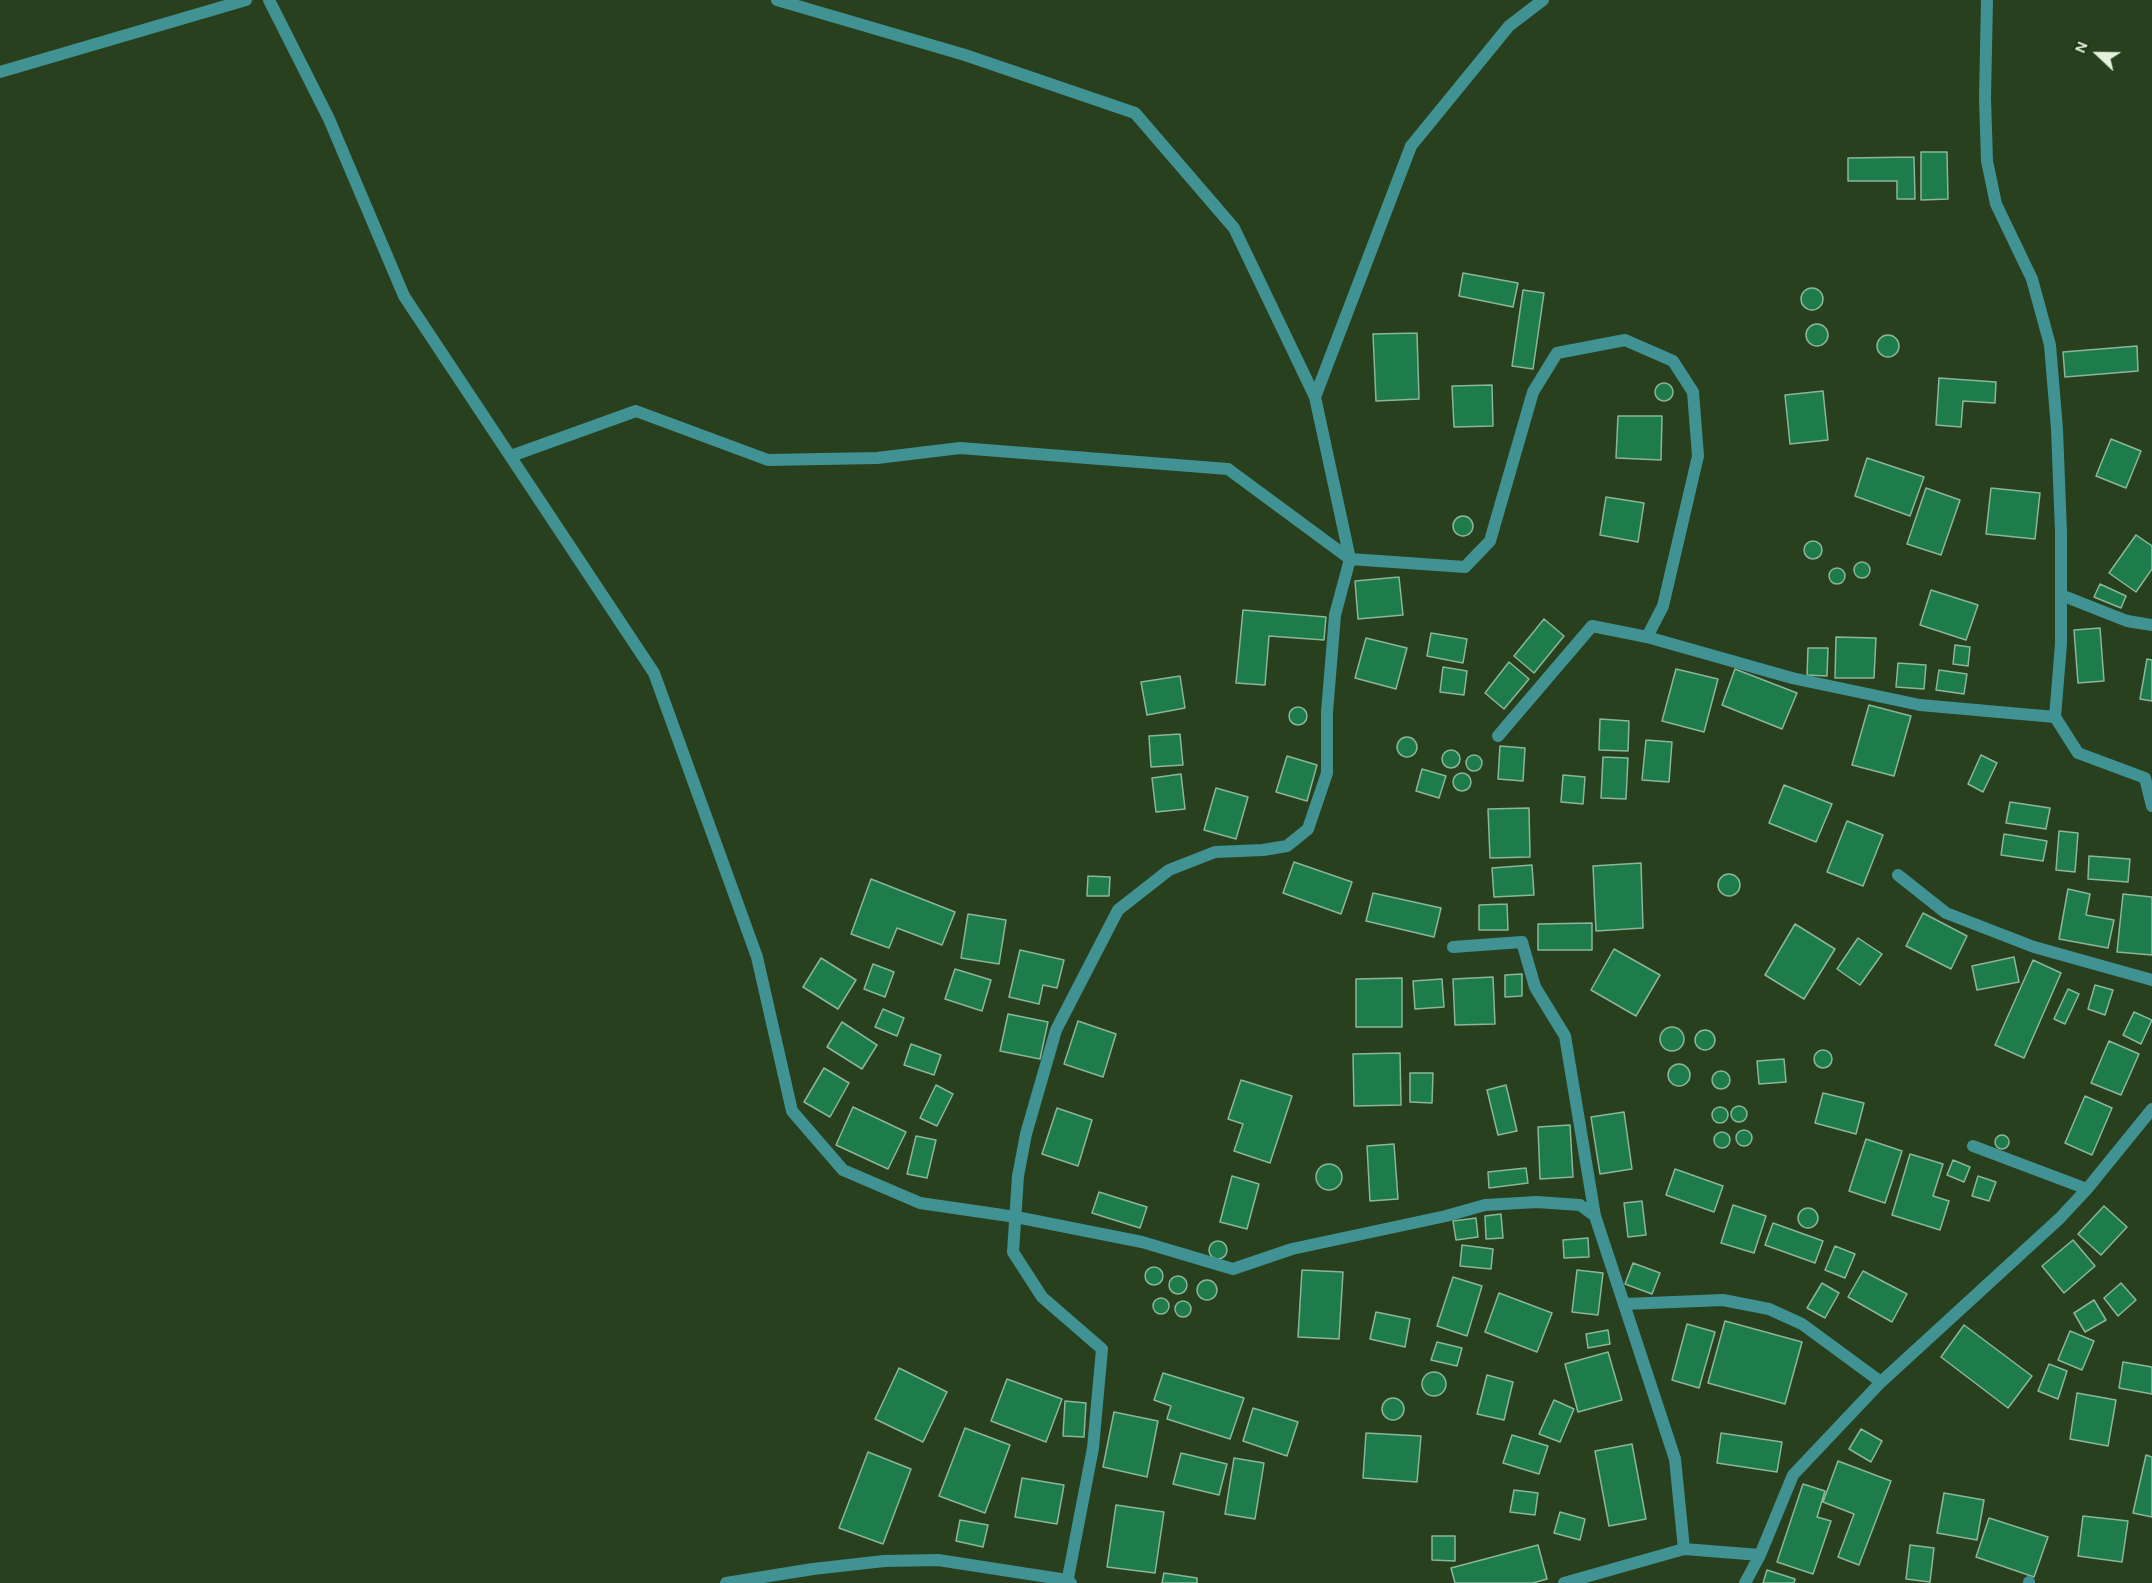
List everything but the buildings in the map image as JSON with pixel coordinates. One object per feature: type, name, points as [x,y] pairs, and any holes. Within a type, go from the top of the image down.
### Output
[{"type":"street","points":[[0,72],[246,0]]},
{"type":"street","points":[[269,0],[329,119],[404,296],[654,673],[757,957],[792,1111],[843,1170],[920,1203],[1016,1217],[1142,1242],[1233,1269],[1292,1249],[1446,1216],[1485,1205],[1537,1202],[1580,1205],[1595,1216]]},
{"type":"street","points":[[726,1583],[884,1561],[929,1560],[1068,1582],[1094,1448],[1102,1349],[1042,1297],[1013,1251],[1018,1176],[1026,1134],[1056,1030],[1118,910],[1169,870],[1215,852],[1263,850],[1287,846],[1308,829],[1327,773],[1326,712],[1335,615],[1350,559],[1316,397],[1233,228],[1135,113],[965,55],[777,0]]},
{"type":"street","points":[[1316,397],[1411,146],[1509,26],[1543,0]]},
{"type":"street","points":[[1987,0],[1985,98],[1987,161],[1996,204],[2032,279],[2050,345],[2057,429],[2061,595],[2061,644],[2055,717],[2078,753],[2149,777],[2152,806]]},
{"type":"street","points":[[511,456],[636,411],[768,460],[877,458],[960,448],[1228,469],[1350,559],[1464,567],[1490,542],[1533,392],[1557,353],[1625,340],[1673,361],[1693,392],[1698,456],[1663,606],[1647,637]]},
{"type":"street","points":[[2061,595],[2127,621],[2152,625]]},
{"type":"street","points":[[1498,736],[1592,626],[1647,637],[1792,678],[1920,705],[2055,717]]},
{"type":"street","points":[[1898,874],[1946,913],[2034,947],[2152,980]]},
{"type":"street","points":[[1453,946],[1522,942],[1535,987],[1565,1036],[1595,1216],[1675,1459],[1684,1549]]},
{"type":"street","points":[[1745,1583],[1760,1555],[1793,1475],[1881,1382],[2060,1218],[2087,1189],[2152,1109]]},
{"type":"street","points":[[1972,1146],[2087,1189]]},
{"type":"street","points":[[1625,1304],[1723,1300],[1769,1309],[1802,1324],[1881,1382]]},
{"type":"street","points":[[1563,1583],[1684,1549],[1760,1555]]}]
